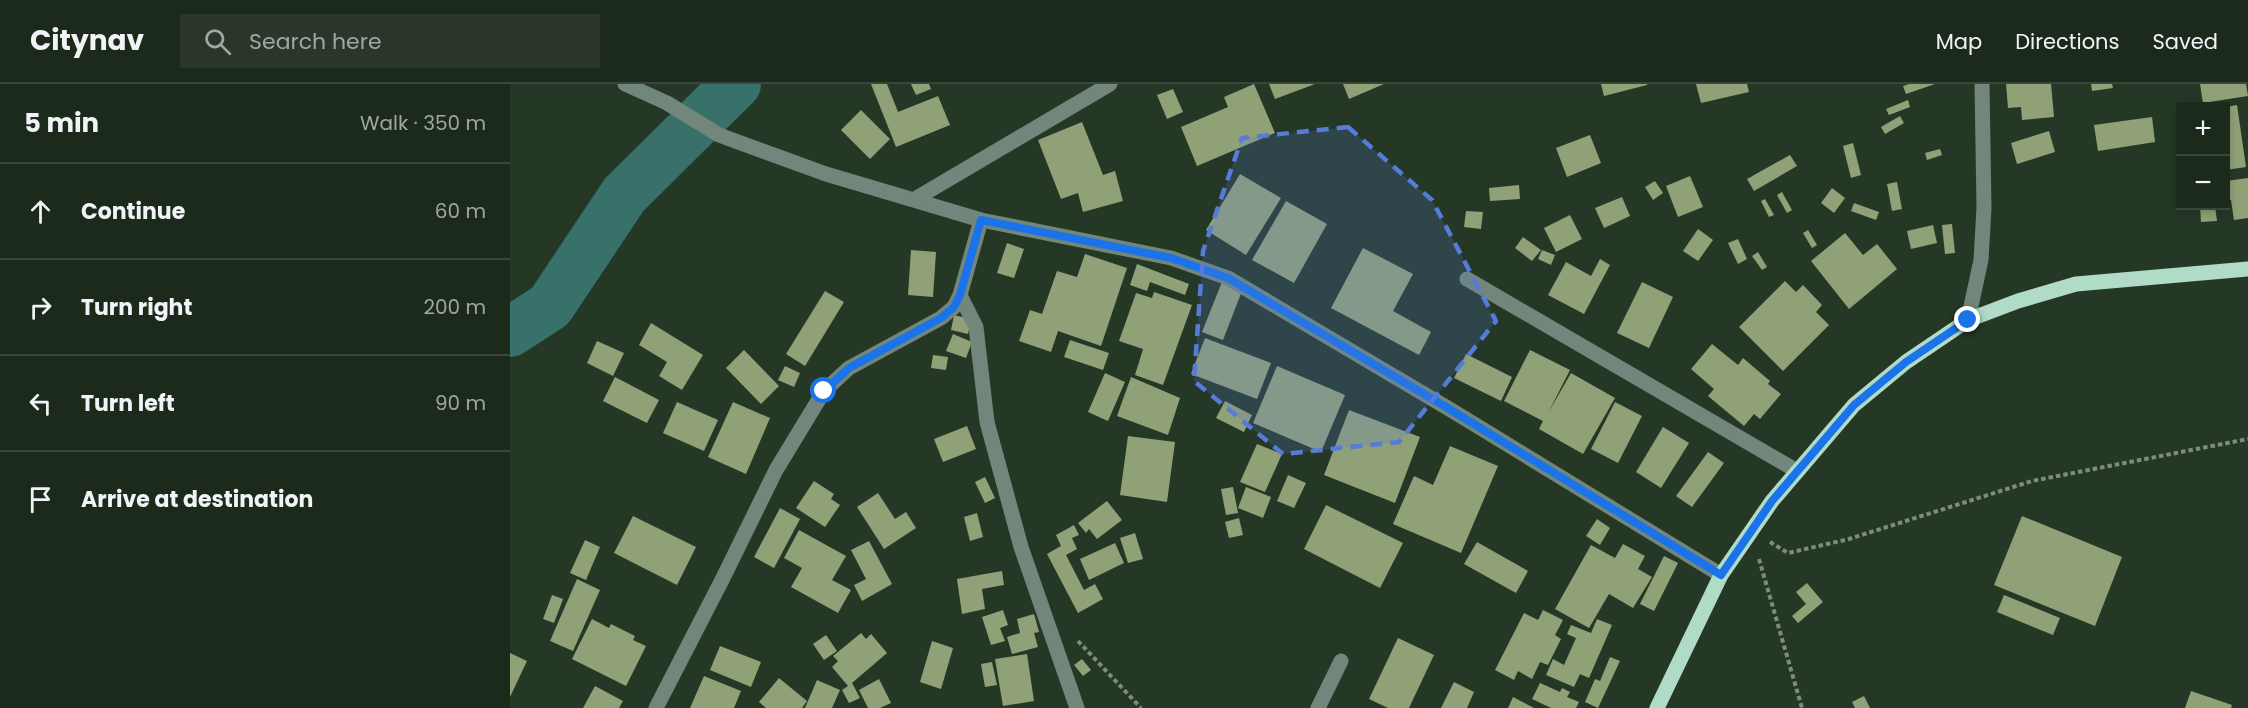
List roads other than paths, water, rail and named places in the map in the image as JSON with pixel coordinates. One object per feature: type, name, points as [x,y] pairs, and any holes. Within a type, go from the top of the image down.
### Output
[{"type":"main road","points":[[1657,708],[1721,575],[1772,501],[1854,405],[1906,362],[1968,320],[2018,301],[2076,284],[2248,269]]},
{"type":"street","points":[[625,84],[667,104],[719,135],[826,174],[981,220],[1171,258],[1228,278],[1451,410],[1721,575]]},
{"type":"street","points":[[915,199],[1110,84]]},
{"type":"street","points":[[1968,320],[1981,260],[1984,208],[1982,84]]},
{"type":"street","points":[[656,708],[776,470],[824,391],[849,368],[941,318],[954,307],[960,295],[981,220]]},
{"type":"street","points":[[1467,279],[1797,471]]},
{"type":"street","points":[[960,295],[976,327],[987,422],[1020,548],[1077,708]]},
{"type":"street","points":[[1318,708],[1341,662]]},
{"type":"waterway","points":[[510,332],[550,306],[624,195],[736,84]]}]
